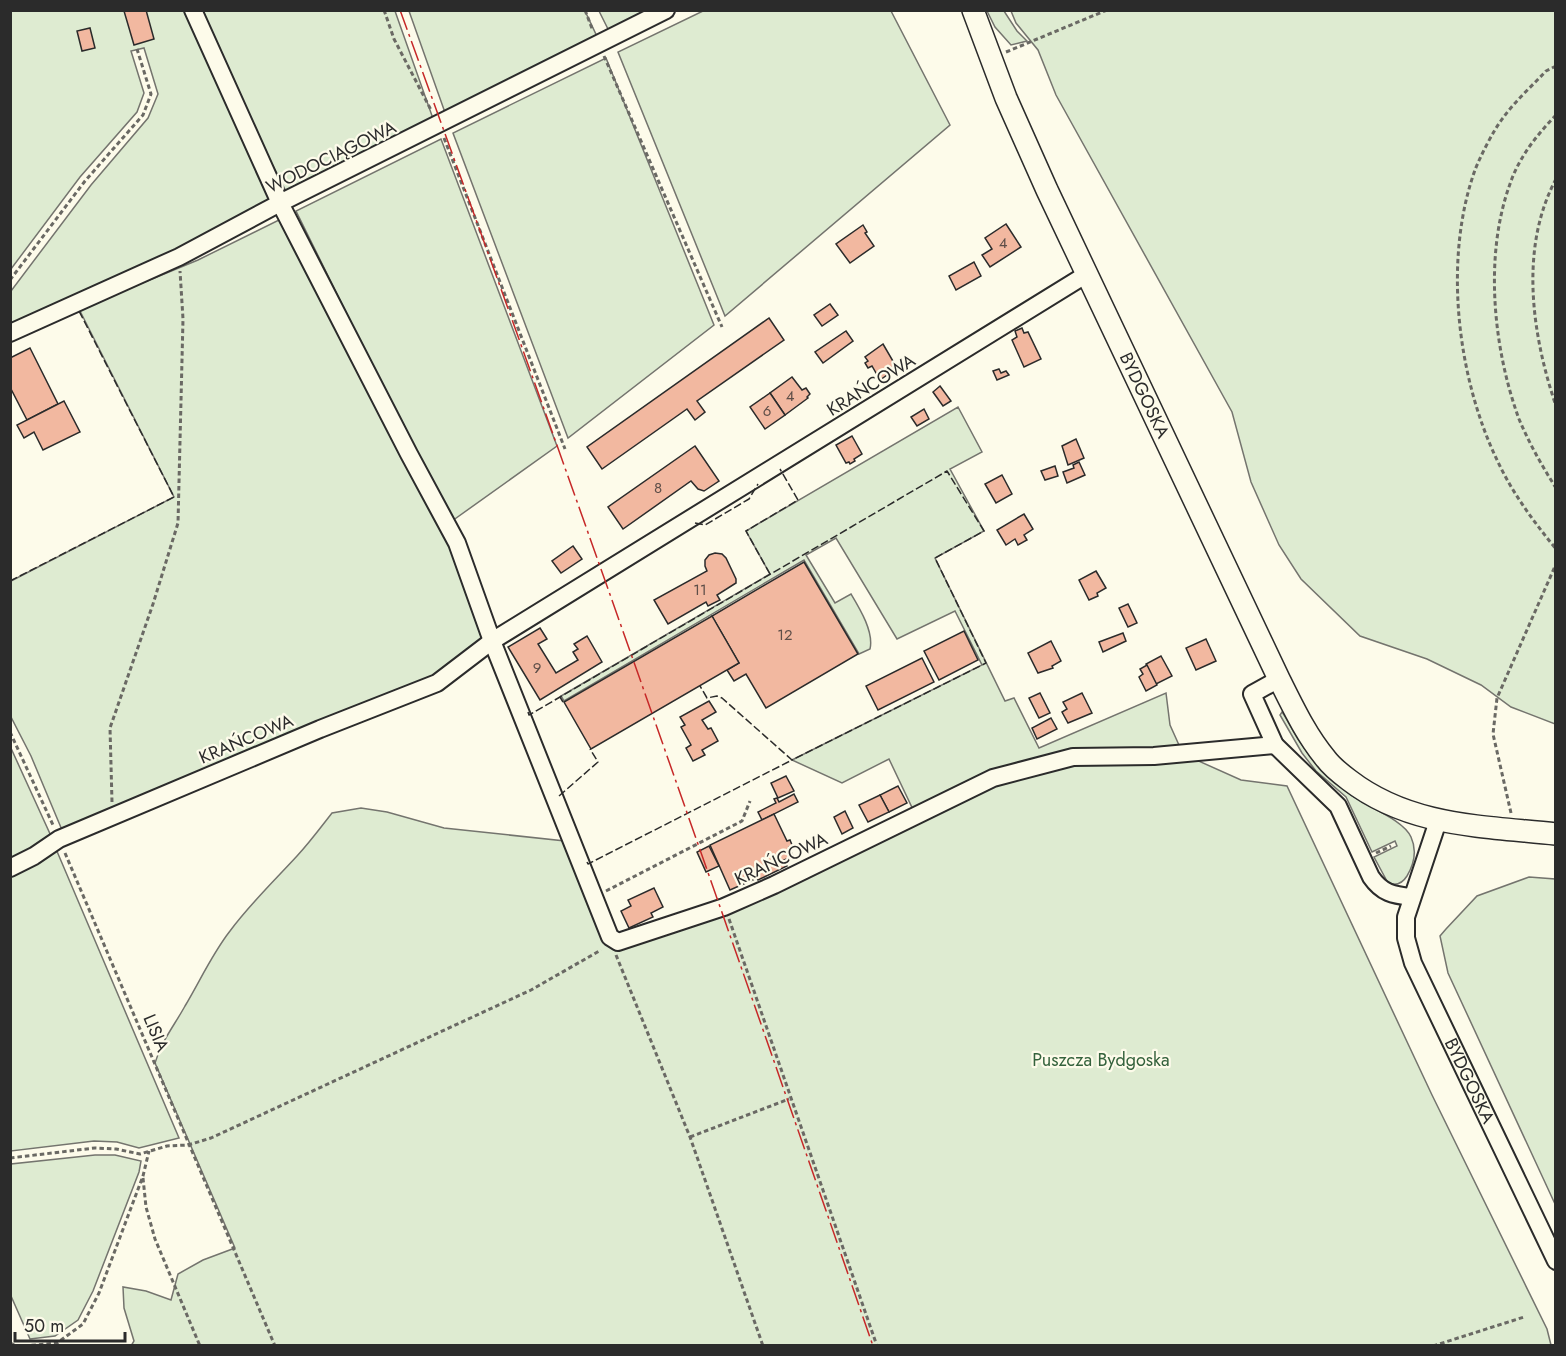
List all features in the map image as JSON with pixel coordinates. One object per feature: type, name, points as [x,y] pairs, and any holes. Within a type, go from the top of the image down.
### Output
[{"type":"main road","name":"BYDGOSKA","points":[[973,10],[1047,190],[1279,680],[1304,728],[1327,760],[1370,796],[1405,812],[1438,821],[1556,834]]},
{"type":"street","points":[[193,10],[280,203],[457,543],[492,641],[610,937],[615,943]]},
{"type":"street","name":"WODOCIĄGOWA","points":[[10,333],[179,257],[280,203],[666,10]]},
{"type":"street","name":"KRAŃCOWA","points":[[10,868],[34,856],[59,839],[437,683],[492,641],[1087,274]]},
{"type":"street","points":[[1279,680],[1252,694],[1275,746],[1338,806],[1371,878],[1378,888],[1389,894],[1411,897]]},
{"type":"street","name":"KRAŃCOWA","points":[[615,943],[724,907],[993,778],[1031,766],[1073,757],[1155,756],[1275,746]]},
{"type":"street","name":"BYDGOSKA","points":[[1438,821],[1411,897],[1406,916],[1406,938],[1413,963],[1556,1260]]},
{"type":"path","points":[[384,10],[394,39],[439,125],[566,449]]},
{"type":"path","points":[[585,10],[722,327]]},
{"type":"path","points":[[991,58],[1107,10]]},
{"type":"path","points":[[10,280],[85,182],[143,115],[151,94],[137,50]]},
{"type":"path","points":[[1556,66],[1546,71],[1502,118],[1475,169],[1464,214],[1458,278],[1458,313],[1464,354],[1484,431],[1513,490],[1531,519],[1556,549]]},
{"type":"path","points":[[1556,115],[1533,140],[1510,183],[1501,220],[1495,279],[1495,310],[1508,382],[1519,418],[1531,446],[1556,488]]},
{"type":"path","points":[[1556,179],[1546,197],[1538,228],[1533,280],[1538,341],[1556,406]]},
{"type":"path","points":[[113,816],[110,728],[178,523],[183,319],[179,257]]},
{"type":"path","points":[[1515,830],[1493,734],[1497,698],[1556,564]]},
{"type":"path","name":"LISIA","points":[[10,732],[59,839],[275,1346]]},
{"type":"path","points":[[594,897],[742,821],[750,801]]},
{"type":"path","points":[[724,907],[877,1346]]},
{"type":"path","points":[[10,1158],[95,1148],[116,1149],[138,1154],[167,1146],[188,1145],[211,1138],[531,990],[615,943],[690,1137],[763,1346]]},
{"type":"path","points":[[690,1137],[790,1099]]},
{"type":"path","points":[[24,1346],[57,1343],[83,1324],[99,1293],[143,1176],[149,1151]]},
{"type":"path","points":[[143,1176],[147,1207],[155,1239],[200,1346]]},
{"type":"path","points":[[1433,1346],[1524,1317]]},
{"type":"path","points":[[10,1343],[16,1346]]},
{"type":"green space","points":[[705,10],[891,11],[950,125],[725,316],[618,52]]},
{"type":"green space","points":[[10,11],[186,11],[278,205],[11,326],[11,291],[91,185],[148,118],[158,94],[144,48],[131,51],[144,93],[137,112],[80,177],[11,269]]},
{"type":"green space","points":[[200,11],[395,11],[436,127],[290,199],[241,104]]},
{"type":"green space","points":[[409,11],[585,11],[601,45],[448,121]]},
{"type":"green space","points":[[599,11],[665,11],[613,39]]},
{"type":"green space","points":[[987,11],[1004,11],[1017,31],[1027,41],[1011,45],[995,27]]},
{"type":"green space","points":[[1011,11],[1555,11],[1555,724],[1511,707],[1481,685],[1427,659],[1360,636],[1301,579],[1279,545],[1251,482],[1232,412],[1056,95],[1038,50],[1016,23]]},
{"type":"green space","points":[[606,58],[714,325],[568,438],[453,133]]},
{"type":"green space","points":[[441,139],[557,446],[452,521],[415,452],[296,211]]},
{"type":"green space","points":[[285,217],[451,546],[484,645],[434,677],[62,830],[31,756],[11,717],[11,581],[174,497],[79,309],[198,260]]},
{"type":"green space","name":"Puszcza Bydgoska","points":[[958,407],[982,452],[950,469],[984,531],[935,558],[1005,701],[1014,698],[1039,748],[1166,693],[1170,725],[1183,754],[1241,780],[1287,786],[1432,1095],[1547,1329],[1551,1345],[131,1346],[134,1341],[124,1308],[123,1287],[146,1291],[171,1300],[178,1274],[203,1260],[235,1248],[155,1063],[161,1047],[224,940],[246,911],[302,851],[332,813],[361,808],[387,812],[444,828],[565,841],[618,941],[705,915],[916,816],[889,759],[842,783],[792,760],[982,665],[955,611],[897,639],[836,538],[806,555],[835,603],[851,594],[868,628],[870,649],[859,654],[804,560],[564,701],[561,696],[770,574],[746,531]]},
{"type":"green space","points":[[1282,712],[1309,754],[1334,781],[1355,798],[1407,830],[1413,842],[1414,857],[1401,883],[1388,883],[1374,857],[1397,846],[1395,841],[1372,852],[1346,797],[1316,771],[1302,753],[1280,715]]},
{"type":"green space","points":[[10,746],[51,836],[30,850],[10,859]]},
{"type":"green space","points":[[56,849],[179,1138],[139,1148],[117,1142],[94,1141],[11,1151],[11,875]]},
{"type":"green space","points":[[1529,877],[1555,879],[1555,1204],[1448,973],[1440,936],[1477,896]]},
{"type":"green space","points":[[115,1155],[141,1161],[139,1172],[93,1291],[78,1320],[55,1336],[30,1339],[11,1296],[11,1164]]},
{"type":"building","points":[[146,10],[154,39],[134,45],[124,11]]},
{"type":"building","points":[[90,28],[95,48],[82,51],[77,31]]},
{"type":"building","points":[[1006,224],[1021,247],[990,267],[982,255],[992,249],[985,238]]},
{"type":"building","points":[[863,225],[867,232],[865,233],[874,246],[850,263],[836,244]]},
{"type":"building","points":[[974,262],[981,276],[956,290],[949,276]]},
{"type":"building","points":[[830,304],[838,315],[822,326],[814,315]]},
{"type":"building","points":[[769,318],[784,340],[697,401],[705,412],[695,420],[687,409],[602,469],[587,447]]},
{"type":"building","points":[[1022,328],[1024,333],[1028,332],[1041,359],[1024,367],[1012,340],[1017,337],[1015,331]]},
{"type":"building","points":[[846,331],[853,341],[823,363],[815,352]]},
{"type":"building","points":[[883,344],[897,368],[880,380],[872,366],[868,368],[865,363],[868,361],[865,357]]},
{"type":"building","points":[[30,348],[58,404],[27,420],[10,387],[10,358]]},
{"type":"building","points":[[999,369],[1001,373],[1006,371],[1009,375],[997,380],[993,371]]},
{"type":"building","points":[[792,377],[802,390],[806,388],[810,394],[785,415],[770,393]]},
{"type":"building","points":[[940,386],[951,401],[943,406],[933,392]]},
{"type":"building","points":[[770,393],[785,415],[765,429],[750,407]]},
{"type":"building","points":[[64,401],[80,432],[43,450],[34,432],[24,438],[17,425]]},
{"type":"building","points":[[924,409],[929,419],[917,426],[911,417]]},
{"type":"building","points":[[852,436],[862,454],[850,464],[846,463],[836,445]]},
{"type":"building","points":[[1076,439],[1084,458],[1068,465],[1062,446]]},
{"type":"building","points":[[695,446],[719,481],[704,491],[698,489],[691,481],[623,529],[608,507]]},
{"type":"building","points":[[1079,462],[1085,475],[1067,483],[1063,472],[1074,468],[1073,465]]},
{"type":"building","points":[[1055,466],[1058,476],[1045,480],[1041,471]]},
{"type":"building","points":[[1002,475],[1012,494],[996,503],[985,484]]},
{"type":"building","points":[[1024,514],[1033,529],[1024,535],[1027,540],[1018,545],[1015,539],[1006,545],[997,530]]},
{"type":"building","points":[[573,546],[582,559],[561,573],[552,561]]},
{"type":"building","points":[[722,554],[726,558],[736,583],[717,595],[720,600],[708,606],[706,602],[668,624],[654,600],[707,571],[705,560],[709,555]]},
{"type":"building","points":[[804,562],[858,654],[766,708],[746,674],[734,681],[727,670],[739,663],[712,616]]},
{"type":"building","points":[[1096,571],[1106,588],[1097,593],[1098,596],[1089,600],[1079,580]]},
{"type":"building","points":[[1128,604],[1137,623],[1128,627],[1119,608]]},
{"type":"building","points":[[712,616],[739,663],[591,749],[564,702]]},
{"type":"building","points":[[540,628],[547,639],[538,644],[556,673],[578,660],[573,652],[578,649],[574,644],[587,636],[602,662],[540,700],[508,647]]},
{"type":"building","points":[[964,631],[978,660],[939,680],[924,651]]},
{"type":"building","points":[[1123,633],[1126,641],[1103,652],[1099,642]]},
{"type":"building","points":[[1206,639],[1216,661],[1196,670],[1186,648]]},
{"type":"building","points":[[1051,641],[1061,661],[1052,666],[1053,668],[1038,673],[1028,653]]},
{"type":"building","points":[[1161,656],[1172,676],[1156,684],[1146,664]]},
{"type":"building","points":[[922,658],[934,682],[878,710],[866,686]]},
{"type":"building","points":[[1147,665],[1157,685],[1146,691],[1139,677],[1143,674],[1140,669]]},
{"type":"building","points":[[1040,693],[1050,713],[1039,718],[1029,698]]},
{"type":"building","points":[[1082,693],[1092,713],[1068,723],[1062,712],[1067,709],[1063,702]]},
{"type":"building","points":[[709,701],[716,712],[702,720],[708,729],[711,728],[718,741],[702,750],[705,755],[693,761],[686,748],[691,745],[681,727],[685,725],[680,717]]},
{"type":"building","points":[[1051,718],[1057,729],[1037,739],[1032,728]]},
{"type":"building","points":[[786,776],[794,791],[778,798],[771,783]]},
{"type":"building","points":[[898,786],[907,803],[889,812],[880,795]]},
{"type":"building","points":[[794,794],[798,802],[762,820],[758,812],[776,803],[774,799],[777,798],[779,802]]},
{"type":"building","points":[[880,795],[889,812],[868,822],[859,805]]},
{"type":"building","points":[[845,811],[853,828],[842,834],[834,817]]},
{"type":"building","points":[[774,814],[787,841],[790,840],[792,845],[789,847],[793,856],[784,860],[787,866],[730,890],[710,845]]},
{"type":"building","points":[[709,846],[719,866],[706,872],[697,852]]},
{"type":"building","points":[[654,888],[663,907],[651,913],[653,917],[629,928],[621,911],[631,906],[628,900]]},
{"type":"fence","points":[[10,581],[174,497],[78,309]]},
{"type":"fence","points":[[770,574],[746,531],[798,500],[780,469]]},
{"type":"fence","points":[[563,702],[560,697],[947,471],[984,531],[935,558],[986,663],[792,760],[722,698],[717,696],[707,698],[700,686]]},
{"type":"fence","points":[[695,523],[705,525],[749,499],[758,484]]},
{"type":"fence","points":[[528,712],[529,715],[560,697]]},
{"type":"fence","points":[[559,796],[598,762],[590,749]]},
{"type":"fence","points":[[587,862],[588,864],[792,760]]},
{"type":"power","points":[[400,10],[639,677],[873,1346]]}]
